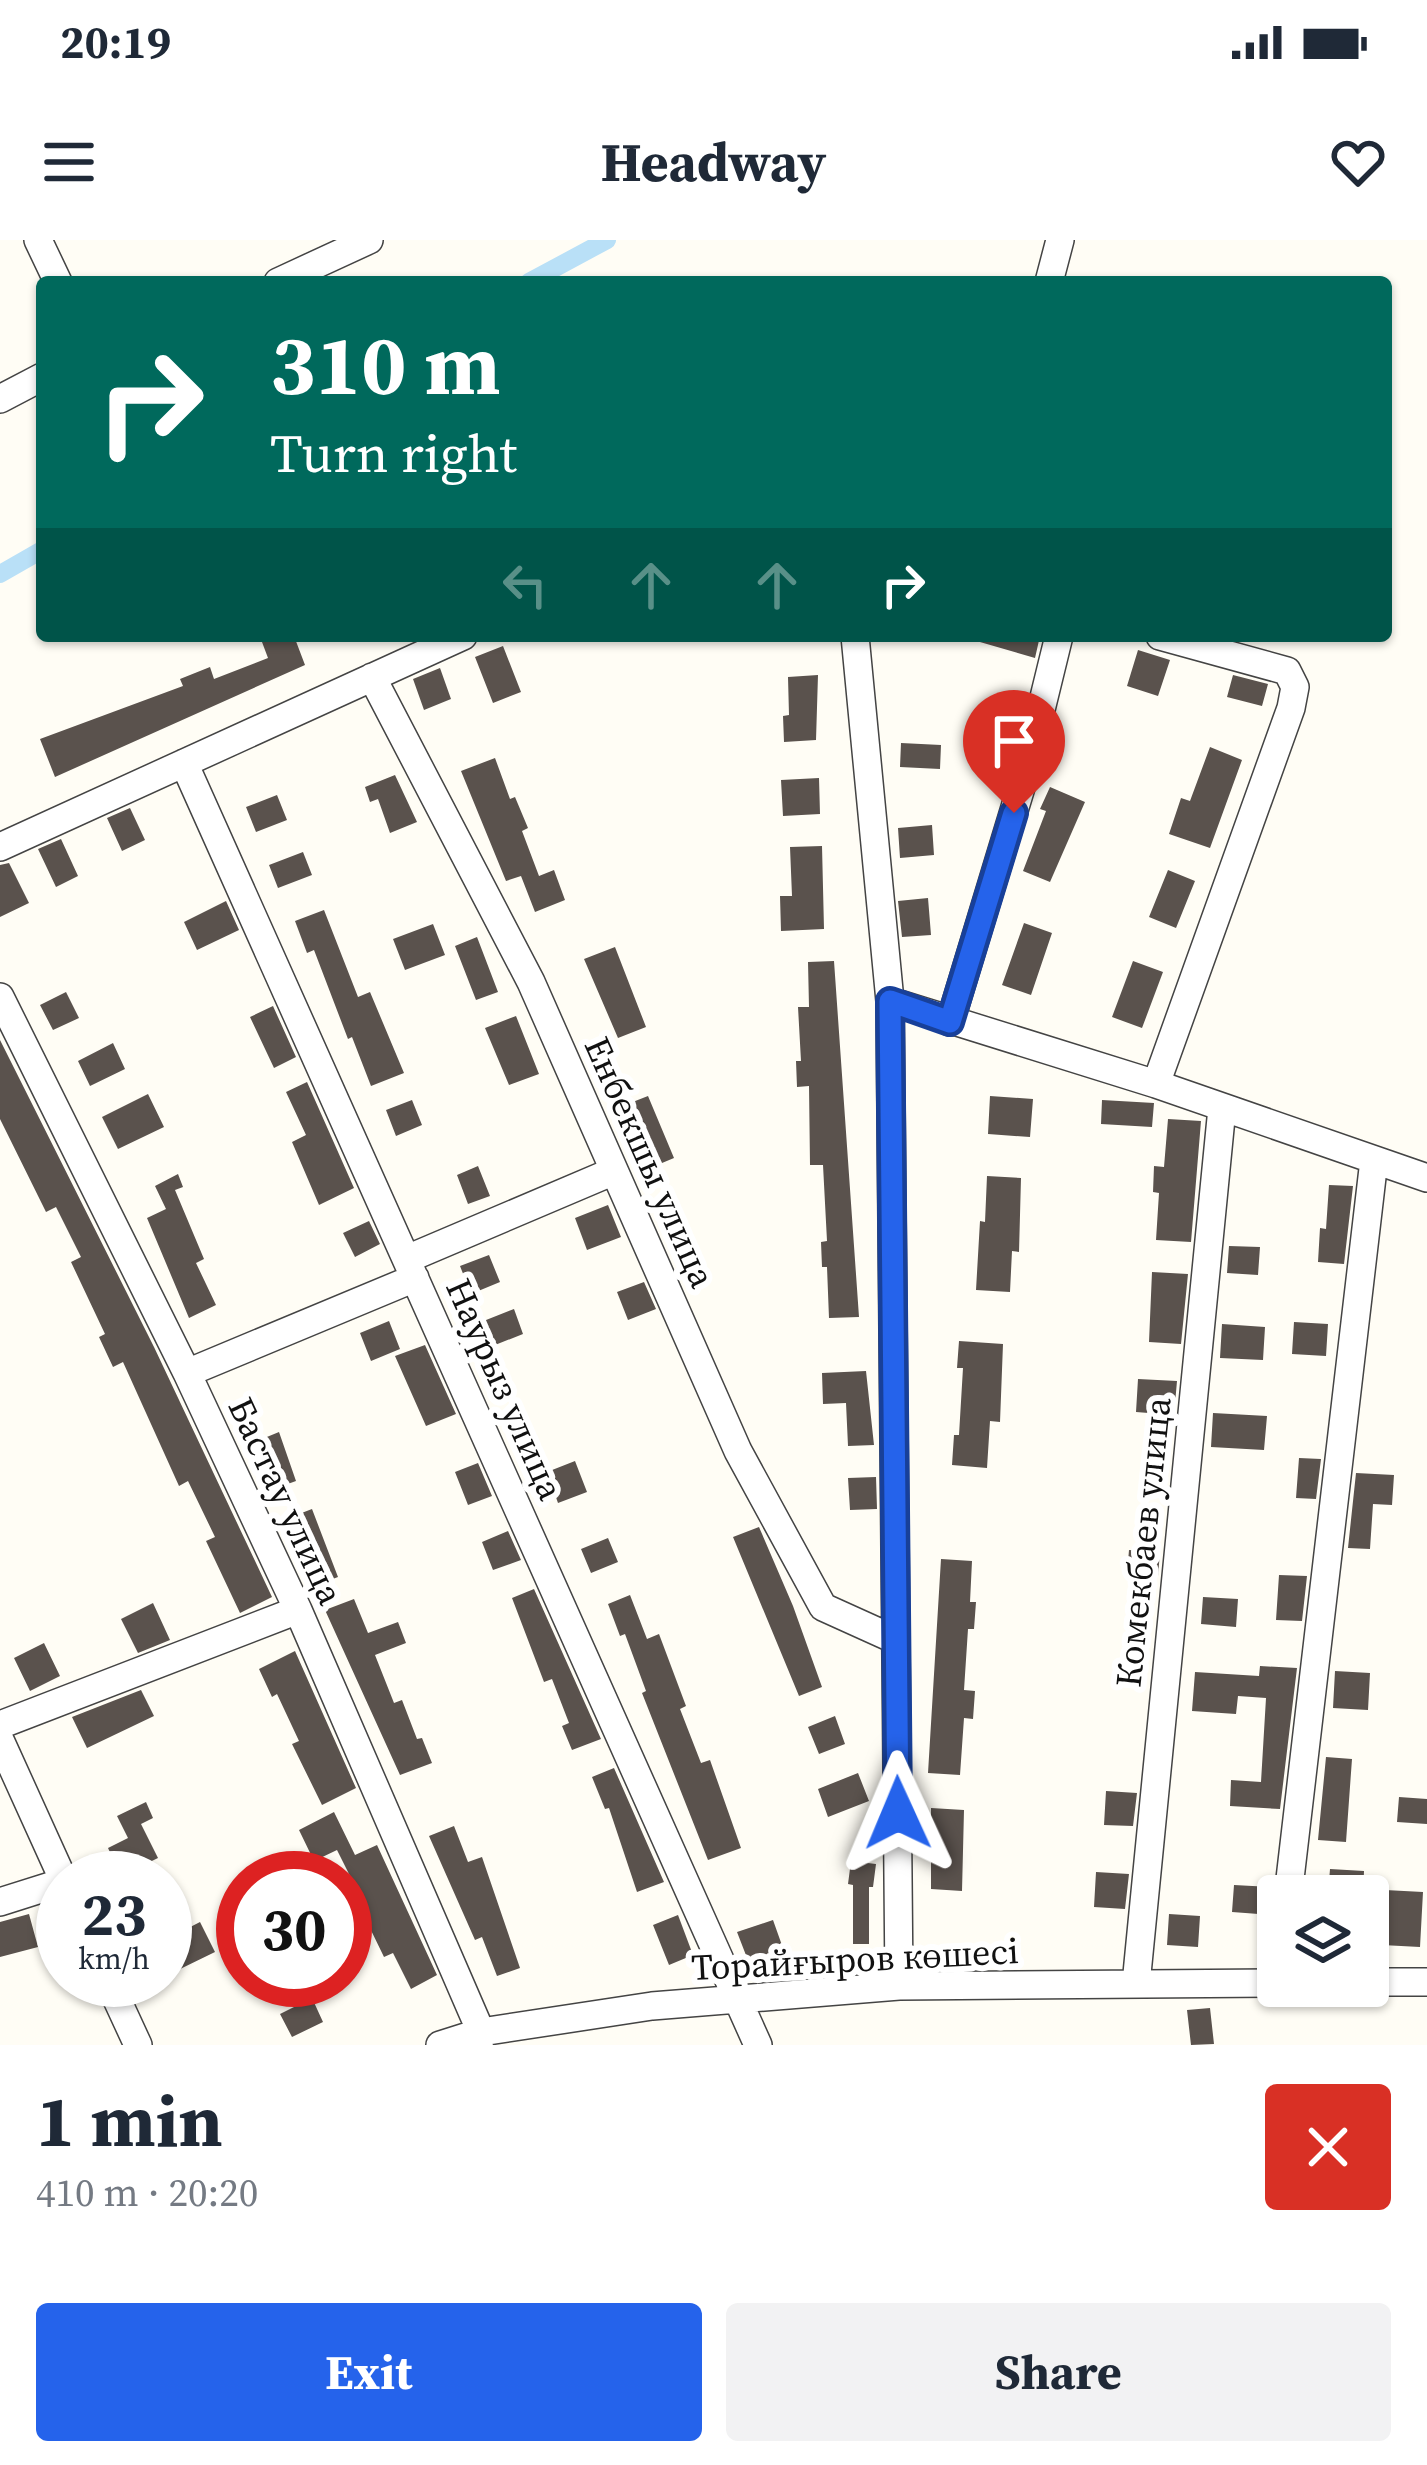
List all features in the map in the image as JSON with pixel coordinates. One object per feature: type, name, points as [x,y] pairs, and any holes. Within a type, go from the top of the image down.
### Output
[{"type":"street","points":[[38,240],[55,276]]},
{"type":"street","points":[[288,276],[339,247],[369,240]]},
{"type":"street","points":[[1051,276],[1060,240]]},
{"type":"street","points":[[0,399],[36,380]]},
{"type":"street","points":[[0,847],[450,642]]},
{"type":"street","points":[[856,642],[890,1001],[899,1986]]},
{"type":"street","points":[[950,1022],[1027,771],[1058,642]]},
{"type":"street","points":[[1156,1084],[1295,687],[1287,671],[1182,642]]},
{"type":"street","name":"Енбекшы улица","points":[[372,677],[531,982],[738,1451],[824,1606],[896,1640]]},
{"type":"street","name":"Наурыз улица","points":[[184,763],[758,2045]]},
{"type":"street","name":"Бастау улица","points":[[0,997],[188,1372],[298,1610],[480,2038]]},
{"type":"street","points":[[890,1001],[1156,1084],[1427,1178]]},
{"type":"street","name":"Комекбаев улица","points":[[1136,1984],[1222,1108]]},
{"type":"street","points":[[1290,1875],[1374,1160]]},
{"type":"street","points":[[188,1372],[614,1171]]},
{"type":"street","points":[[0,1725],[298,1610]]},
{"type":"street","points":[[0,1740],[50,1851]]},
{"type":"street","points":[[0,1902],[36,1890]]},
{"type":"street","points":[[1389,1982],[1427,1982]]},
{"type":"street","name":"Торайғыров көшесі","points":[[440,2045],[652,2006],[899,1986],[1257,1983]]},
{"type":"street","points":[[120,2007],[138,2045]]},
{"type":"building","points":[[262,642],[296,642],[305,665],[55,777],[40,739],[183,686],[180,679],[210,667],[214,679],[268,658]]},
{"type":"building","points":[[980,642],[1039,642],[1035,658]]},
{"type":"building","points":[[503,646],[521,692],[493,703],[475,657]]},
{"type":"building","points":[[1138,650],[1170,660],[1158,696],[1127,686]]},
{"type":"building","points":[[440,668],[451,699],[424,710],[413,679]]},
{"type":"building","points":[[818,675],[816,740],[784,742],[788,677]]},
{"type":"building","points":[[1233,675],[1268,684],[1262,706],[1227,697]]},
{"type":"building","points":[[901,743],[941,745],[940,769],[900,767]]},
{"type":"building","points":[[1210,747],[1242,760],[1210,848],[1169,834],[1181,798],[1190,801]]},
{"type":"building","points":[[495,758],[510,799],[515,797],[528,828],[522,831],[539,876],[554,870],[565,900],[535,912],[521,876],[506,881],[461,771]]},
{"type":"building","points":[[395,775],[417,822],[390,833],[378,799],[370,802],[365,787]]},
{"type":"building","points":[[819,778],[820,814],[783,816],[781,780]]},
{"type":"building","points":[[1050,787],[1085,802],[1050,882],[1023,871]]},
{"type":"building","points":[[277,795],[287,820],[256,832],[246,807]]},
{"type":"building","points":[[130,808],[145,840],[122,851],[107,818]]},
{"type":"building","points":[[932,825],[934,855],[900,858],[898,828]]},
{"type":"building","points":[[61,839],[78,876],[56,887],[38,849]]},
{"type":"building","points":[[822,846],[824,929],[781,931],[780,896],[792,896],[790,847]]},
{"type":"building","points":[[303,852],[312,875],[278,888],[269,865]]},
{"type":"building","points":[[9,863],[29,903],[0,917],[0,865]]},
{"type":"building","points":[[1168,870],[1195,881],[1176,928],[1149,917]]},
{"type":"building","points":[[928,898],[931,935],[902,937],[898,901]]},
{"type":"building","points":[[226,901],[239,930],[197,950],[184,922]]},
{"type":"building","points":[[324,910],[358,997],[370,992],[404,1073],[371,1086],[314,950],[307,953],[295,921]]},
{"type":"building","points":[[1024,923],[1052,933],[1031,995],[1002,985]]},
{"type":"building","points":[[433,924],[445,955],[405,970],[393,939]]},
{"type":"building","points":[[477,937],[498,992],[476,1000],[455,946]]},
{"type":"building","points":[[615,947],[646,1027],[618,1038],[584,959]]},
{"type":"building","points":[[834,961],[859,1317],[829,1318],[821,1242],[827,1241],[823,1165],[810,1165],[809,1086],[797,1087],[796,1061],[801,1061],[798,1007],[809,1007],[808,962]]},
{"type":"building","points":[[1133,961],[1163,972],[1142,1028],[1112,1017]]},
{"type":"building","points":[[66,992],[79,1018],[53,1030],[40,1005]]},
{"type":"building","points":[[273,1006],[296,1057],[274,1068],[250,1017]]},
{"type":"building","points":[[516,1016],[539,1074],[509,1085],[485,1028]]},
{"type":"building","points":[[0,1040],[154,1347],[272,1597],[240,1613],[206,1541],[215,1537],[188,1481],[179,1486],[123,1362],[113,1367],[99,1337],[105,1334],[71,1262],[81,1257],[56,1207],[46,1212],[0,1119]]},
{"type":"building","points":[[113,1043],[125,1069],[90,1086],[78,1061]]},
{"type":"building","points":[[307,1082],[354,1188],[319,1205],[292,1142],[306,1135],[286,1092]]},
{"type":"building","points":[[148,1094],[164,1127],[118,1149],[102,1117]]},
{"type":"building","points":[[648,1096],[674,1158],[650,1168],[625,1105]]},
{"type":"building","points":[[990,1096],[1033,1099],[1030,1137],[988,1134]]},
{"type":"building","points":[[412,1100],[422,1125],[396,1136],[386,1110]]},
{"type":"building","points":[[1102,1100],[1154,1103],[1152,1127],[1101,1124]]},
{"type":"building","points":[[1168,1119],[1201,1121],[1191,1242],[1156,1240],[1159,1193],[1153,1192],[1154,1166],[1164,1167]]},
{"type":"building","points":[[478,1166],[490,1196],[468,1204],[457,1175]]},
{"type":"building","points":[[178,1174],[183,1187],[175,1190],[204,1259],[196,1263],[216,1305],[189,1318],[147,1218],[166,1209],[155,1186]]},
{"type":"building","points":[[987,1176],[1021,1178],[1019,1252],[1012,1251],[1010,1292],[976,1290]]},
{"type":"building","points":[[1329,1185],[1353,1186],[1344,1264],[1318,1262]]},
{"type":"building","points":[[608,1205],[621,1237],[587,1250],[575,1218]]},
{"type":"building","points":[[369,1221],[380,1244],[355,1257],[343,1233]]},
{"type":"building","points":[[1229,1246],[1260,1247],[1258,1275],[1227,1273]]},
{"type":"building","points":[[489,1255],[500,1282],[471,1294],[460,1266]]},
{"type":"building","points":[[1152,1272],[1188,1274],[1181,1344],[1149,1342]]},
{"type":"building","points":[[644,1282],[656,1309],[628,1320],[617,1292]]},
{"type":"building","points":[[514,1309],[523,1334],[490,1347],[481,1322]]},
{"type":"building","points":[[389,1321],[400,1349],[371,1361],[360,1333]]},
{"type":"building","points":[[1294,1322],[1328,1324],[1326,1356],[1292,1354]]},
{"type":"building","points":[[1222,1324],[1265,1327],[1263,1360],[1220,1358]]},
{"type":"building","points":[[959,1341],[1003,1344],[1000,1422],[990,1421],[987,1468],[952,1465],[963,1368],[957,1368]]},
{"type":"building","points":[[425,1345],[456,1414],[426,1426],[395,1356]]},
{"type":"building","points":[[866,1371],[874,1445],[848,1446],[846,1403],[823,1404],[822,1373]]},
{"type":"building","points":[[1138,1379],[1177,1381],[1174,1415],[1136,1412]]},
{"type":"building","points":[[1213,1413],[1267,1416],[1264,1450],[1211,1447]]},
{"type":"building","points":[[279,1432],[296,1481],[271,1490],[252,1443]]},
{"type":"building","points":[[1299,1458],[1321,1459],[1316,1499],[1296,1498]]},
{"type":"building","points":[[575,1461],[587,1492],[558,1503],[547,1472]]},
{"type":"building","points":[[478,1463],[492,1496],[468,1505],[455,1472]]},
{"type":"building","points":[[1356,1473],[1394,1475],[1392,1505],[1373,1504],[1370,1549],[1348,1548]]},
{"type":"building","points":[[876,1477],[877,1509],[850,1510],[848,1478]]},
{"type":"building","points":[[312,1509],[338,1577],[314,1586],[286,1519]]},
{"type":"building","points":[[759,1527],[822,1687],[799,1696],[733,1537]]},
{"type":"building","points":[[508,1531],[521,1560],[493,1570],[482,1542]]},
{"type":"building","points":[[608,1538],[618,1562],[591,1573],[581,1549]]},
{"type":"building","points":[[1129,1550],[1160,1552],[1158,1576],[1127,1574]]},
{"type":"building","points":[[941,1559],[972,1561],[970,1602],[976,1602],[974,1629],[968,1629],[964,1690],[975,1691],[973,1719],[964,1718],[960,1775],[928,1773]]},
{"type":"building","points":[[1279,1575],[1307,1576],[1302,1621],[1276,1620]]},
{"type":"building","points":[[534,1589],[601,1739],[572,1750],[562,1726],[569,1723],[552,1679],[544,1682],[512,1598]]},
{"type":"building","points":[[630,1595],[647,1639],[659,1634],[686,1706],[680,1709],[701,1763],[710,1760],[741,1848],[708,1860],[642,1693],[646,1691],[625,1634],[620,1636],[608,1604]]},
{"type":"building","points":[[1203,1597],[1238,1599],[1236,1627],[1201,1624]]},
{"type":"building","points":[[354,1599],[368,1633],[398,1622],[406,1643],[375,1655],[394,1703],[402,1700],[432,1763],[400,1775],[325,1610]]},
{"type":"building","points":[[153,1603],[170,1640],[138,1653],[121,1619]]},
{"type":"building","points":[[44,1643],[60,1676],[30,1691],[14,1658]]},
{"type":"building","points":[[295,1651],[356,1788],[322,1805],[292,1744],[299,1741],[259,1669]]},
{"type":"building","points":[[1260,1666],[1297,1668],[1280,1809],[1230,1806],[1231,1780],[1261,1782],[1266,1698],[1238,1696],[1236,1714],[1192,1711],[1195,1672],[1259,1676]]},
{"type":"building","points":[[1335,1671],[1370,1673],[1368,1710],[1333,1708]]},
{"type":"building","points":[[141,1690],[154,1716],[87,1748],[72,1717]]},
{"type":"building","points":[[835,1716],[845,1744],[819,1754],[808,1727]]},
{"type":"building","points":[[1326,1757],[1352,1759],[1346,1842],[1318,1840]]},
{"type":"building","points":[[614,1768],[664,1882],[637,1892],[609,1808],[605,1809],[592,1777]]},
{"type":"building","points":[[858,1773],[869,1801],[828,1817],[818,1789]]},
{"type":"building","points":[[1106,1791],[1137,1793],[1133,1826],[1104,1825]]},
{"type":"building","points":[[1399,1797],[1427,1799],[1427,1824],[1397,1822]]},
{"type":"building","points":[[146,1802],[153,1818],[141,1824],[154,1851],[109,1851],[128,1838],[117,1816]]},
{"type":"building","points":[[931,1808],[964,1810],[962,1891],[931,1889]]},
{"type":"building","points":[[334,1812],[353,1851],[309,1851],[299,1830]]},
{"type":"building","points":[[454,1826],[468,1862],[482,1857],[520,1968],[497,1976],[482,1937],[475,1940],[429,1836]]},
{"type":"building","points":[[377,1845],[437,1975],[411,1989],[393,1953],[384,1957],[372,1932],[372,1851],[364,1851]]},
{"type":"building","points":[[851,1861],[876,1864],[873,1887],[869,1887],[869,1944],[853,1944]]},
{"type":"building","points":[[1330,1869],[1364,1871],[1364,1875],[1330,1875]]},
{"type":"building","points":[[1096,1872],[1129,1874],[1125,1909],[1094,1907]]},
{"type":"building","points":[[1234,1885],[1257,1886],[1257,1914],[1232,1912]]},
{"type":"building","points":[[1389,1890],[1423,1892],[1420,1947],[1389,1945]]},
{"type":"building","points":[[29,1914],[36,1948],[0,1957],[0,1922]]},
{"type":"building","points":[[1169,1914],[1200,1916],[1198,1947],[1167,1945]]},
{"type":"building","points":[[678,1915],[693,1955],[669,1965],[653,1925]]},
{"type":"building","points":[[773,1920],[784,1951],[749,1963],[737,1932]]},
{"type":"building","points":[[200,1922],[215,1952],[192,1963],[192,1926]]},
{"type":"building","points":[[294,2007],[316,2007],[323,2022],[292,2037],[280,2014]]},
{"type":"building","points":[[1210,2008],[1214,2044],[1191,2045],[1187,2010]]},
{"type":"waterway","points":[[540,276],[607,240]]},
{"type":"waterway","points":[[0,574],[36,553]]},
{"type":"route","points":[[898,1813],[890,1001],[950,1022],[1014,813]]}]
